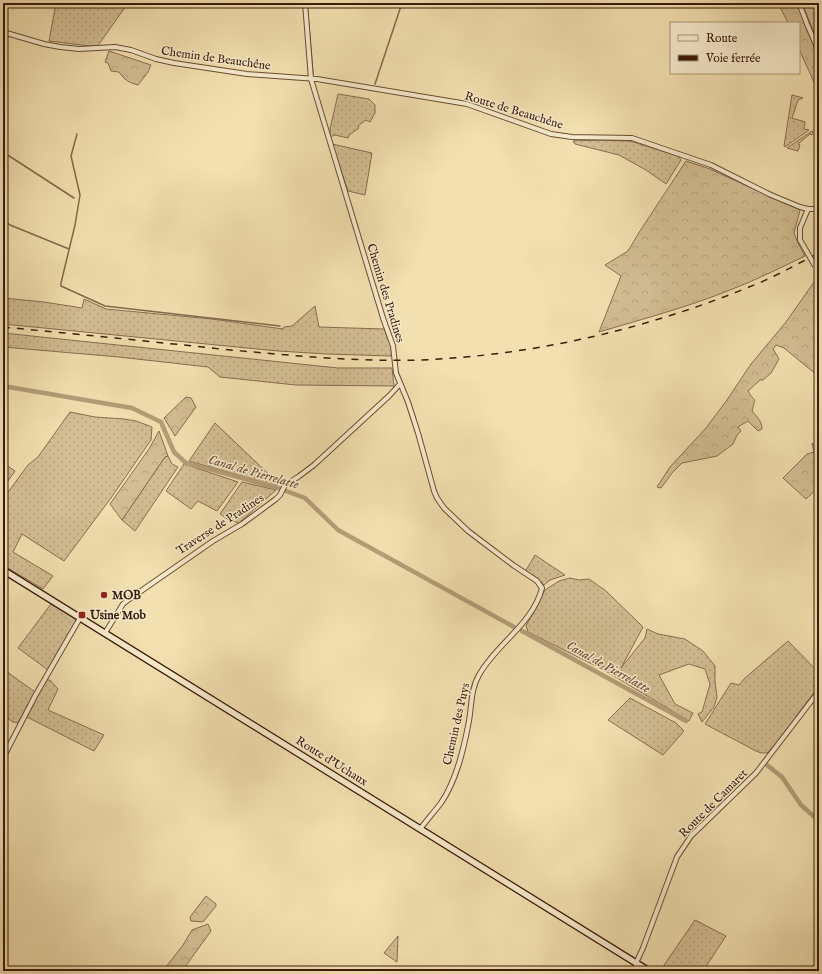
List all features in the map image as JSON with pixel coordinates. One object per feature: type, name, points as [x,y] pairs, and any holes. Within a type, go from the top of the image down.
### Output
[{"type":"main road","name":"Route d'Uchaux","points":[[3,570],[648,971]]},
{"type":"street","name":"Chemin des Pradines","points":[[305,3],[311,79],[382,318],[393,346],[395,369],[408,402],[434,491],[441,503],[468,531],[513,566],[537,581],[542,588]]},
{"type":"street","points":[[800,3],[806,24],[819,52]]},
{"type":"street","name":"Chemin de Beauchêne","points":[[3,32],[60,47],[79,49],[115,47],[131,50],[156,59],[174,63],[247,74],[311,79]]},
{"type":"street","name":"Route de Beauchêne","points":[[311,79],[467,104],[550,134],[572,137],[632,138],[711,165],[771,195],[800,207],[808,209],[819,208]]},
{"type":"street","points":[[808,209],[800,228],[800,240],[815,266],[819,270]]},
{"type":"street","name":"Traverse de Pradines","points":[[105,633],[123,604],[194,553],[242,524],[276,499],[288,482],[310,468],[389,396],[400,384]]},
{"type":"street","name":"Chemin des Puys","points":[[420,829],[441,802],[453,779],[466,736],[472,696],[478,676],[491,657],[525,621],[541,594],[542,588]]},
{"type":"street","points":[[3,758],[35,696],[80,618]]},
{"type":"street","name":"Route de Camaret","points":[[633,971],[637,964],[677,857],[691,836],[756,773],[819,691]]},
{"type":"green space","points":[[56,3],[128,3],[97,47],[49,41]]},
{"type":"green space","points":[[778,3],[798,3],[805,25],[819,55],[819,93],[800,51],[800,22],[788,22]]},
{"type":"green space","points":[[802,3],[819,3],[819,45]]},
{"type":"green space","points":[[109,51],[151,65],[148,72],[138,85],[127,81],[119,72],[111,71],[108,63],[105,62]]},
{"type":"green space","points":[[338,94],[369,99],[375,105],[375,113],[370,122],[366,120],[358,126],[359,128],[349,135],[348,138],[335,135],[330,137],[330,129]]},
{"type":"green space","points":[[792,95],[803,98],[798,100],[792,118],[805,122],[804,129],[809,130],[785,147],[784,146]]},
{"type":"green space","points":[[812,131],[812,135],[810,134],[798,144],[800,145],[798,151],[787,148]]},
{"type":"green space","points":[[573,141],[630,141],[678,156],[681,160],[666,184],[646,170],[619,155],[575,144]]},
{"type":"green space","points":[[332,144],[372,153],[365,195],[348,191]]},
{"type":"green space","points":[[686,161],[710,169],[800,210],[794,233],[805,256],[759,278],[698,302],[599,332],[621,276],[605,265],[628,251]]},
{"type":"green space","points":[[819,275],[819,349],[816,355],[817,375],[784,348],[776,345],[773,349],[779,359],[771,373],[763,380],[760,380],[748,391],[755,401],[752,411],[760,421],[762,429],[758,431],[748,421],[738,427],[741,431],[737,435],[733,444],[717,456],[682,463],[672,473],[661,488],[657,487],[670,467],[706,428],[751,364],[786,322]]},
{"type":"green space","points":[[3,298],[82,308],[84,299],[106,309],[212,319],[283,329],[284,327],[292,326],[315,306],[319,327],[384,329],[392,348],[391,356],[278,351],[3,324]]},
{"type":"green space","points":[[3,333],[338,368],[392,368],[394,386],[296,385],[220,377],[208,367],[119,357],[3,347]]},
{"type":"green space","points":[[186,397],[191,398],[196,407],[175,436],[164,418]]},
{"type":"green space","points":[[70,412],[95,417],[136,421],[152,427],[151,440],[111,498],[64,561],[22,534],[13,552],[53,576],[43,589],[3,565],[3,499],[28,465],[38,457]]},
{"type":"green space","points":[[215,423],[278,483],[276,486],[189,461]]},
{"type":"green space","points":[[159,431],[168,456],[165,457],[122,520],[110,504],[149,449]]},
{"type":"green space","points":[[812,443],[819,449],[819,487],[806,499],[783,478],[807,454],[814,452]]},
{"type":"green space","points":[[168,456],[172,464],[178,467],[135,531],[122,520],[165,457]]},
{"type":"green space","points":[[3,463],[15,471],[3,488]]},
{"type":"green space","points":[[184,464],[238,482],[217,511],[198,501],[191,509],[166,491]]},
{"type":"green space","points":[[242,482],[276,490],[239,523],[229,520],[220,514]]},
{"type":"green space","points":[[535,555],[565,575],[550,580],[544,585],[537,578],[525,572]]},
{"type":"green space","points":[[570,578],[579,580],[589,579],[606,591],[643,627],[621,668],[645,638],[647,629],[658,634],[685,639],[703,651],[715,666],[717,697],[714,707],[702,722],[698,714],[702,712],[710,684],[705,669],[689,664],[659,675],[675,704],[693,713],[689,721],[599,667],[605,667],[594,665],[528,632],[526,626],[545,590],[559,581]]},
{"type":"green space","points":[[51,604],[77,619],[48,670],[18,648]]},
{"type":"green space","points":[[788,641],[819,673],[819,687],[767,753],[756,751],[705,724],[731,683],[739,685]]},
{"type":"green space","points":[[3,669],[35,692],[18,723],[13,722],[3,715]]},
{"type":"green space","points":[[46,680],[50,680],[58,689],[48,710],[104,735],[94,751],[27,717]]},
{"type":"green space","points":[[630,698],[676,723],[684,731],[663,755],[608,720]]},
{"type":"green space","points":[[206,896],[216,904],[216,906],[203,922],[191,921],[190,917]]},
{"type":"green space","points":[[695,920],[726,936],[703,971],[660,971]]},
{"type":"green space","points":[[208,924],[211,931],[182,971],[171,971],[166,967],[183,945],[192,930]]},
{"type":"green space","points":[[398,936],[397,962],[384,953]]},
{"type":"waterway","points":[[307,3],[313,74]]},
{"type":"waterway","points":[[375,84],[402,3]]},
{"type":"waterway","points":[[77,134],[71,156],[80,195],[75,225],[61,286],[105,306],[280,326]]},
{"type":"waterway","points":[[3,152],[74,198]]},
{"type":"waterway","points":[[3,219],[10,225],[69,249]]},
{"type":"waterway","name":"Canal de Pierrelatte","points":[[3,386],[132,408],[161,422],[174,452],[186,463],[278,488],[305,498],[338,530],[514,627]]},
{"type":"waterway","name":"Canal de Pierrelatte","points":[[522,631],[686,721]]},
{"type":"waterway","name":"Canal de Pierrelatte","points":[[767,765],[782,777],[801,805],[819,821]]},
{"type":"railway","points":[[3,327],[320,358],[421,360],[465,357],[551,345],[635,326],[718,299],[759,283],[819,253]]},
{"type":"place","name":"MOB","points":[[104,595]]},
{"type":"place","name":"Usine Mob","points":[[82,615]]}]
